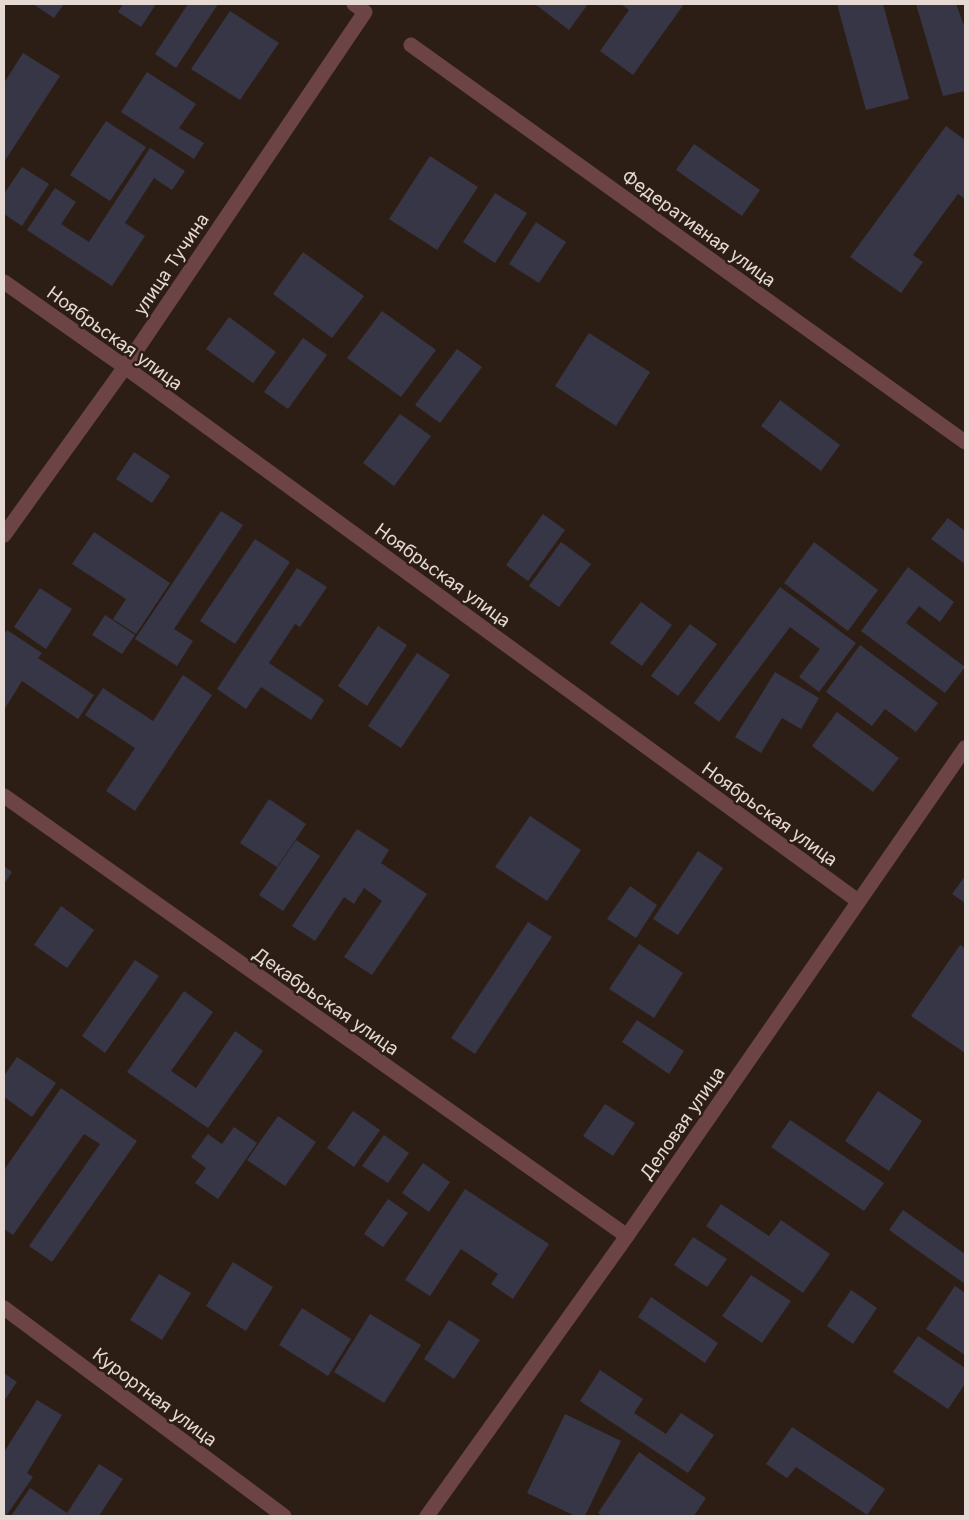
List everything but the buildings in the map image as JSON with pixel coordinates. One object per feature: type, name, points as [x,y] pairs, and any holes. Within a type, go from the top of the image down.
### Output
[{"type":"street","name":"улица Тучина","points":[[4,535],[124,367],[360,8]]},
{"type":"street","name":"Федеративная улица","points":[[411,45],[965,442]]},
{"type":"street","name":"Ноябрьская улица","points":[[4,282],[124,367],[858,901]]},
{"type":"street","name":"Деловая улица","points":[[435,1514],[965,748]]},
{"type":"street","name":"Декабрьская улица","points":[[4,796],[627,1236]]},
{"type":"street","name":"Курортная улица","points":[[4,1308],[284,1516]]}]
